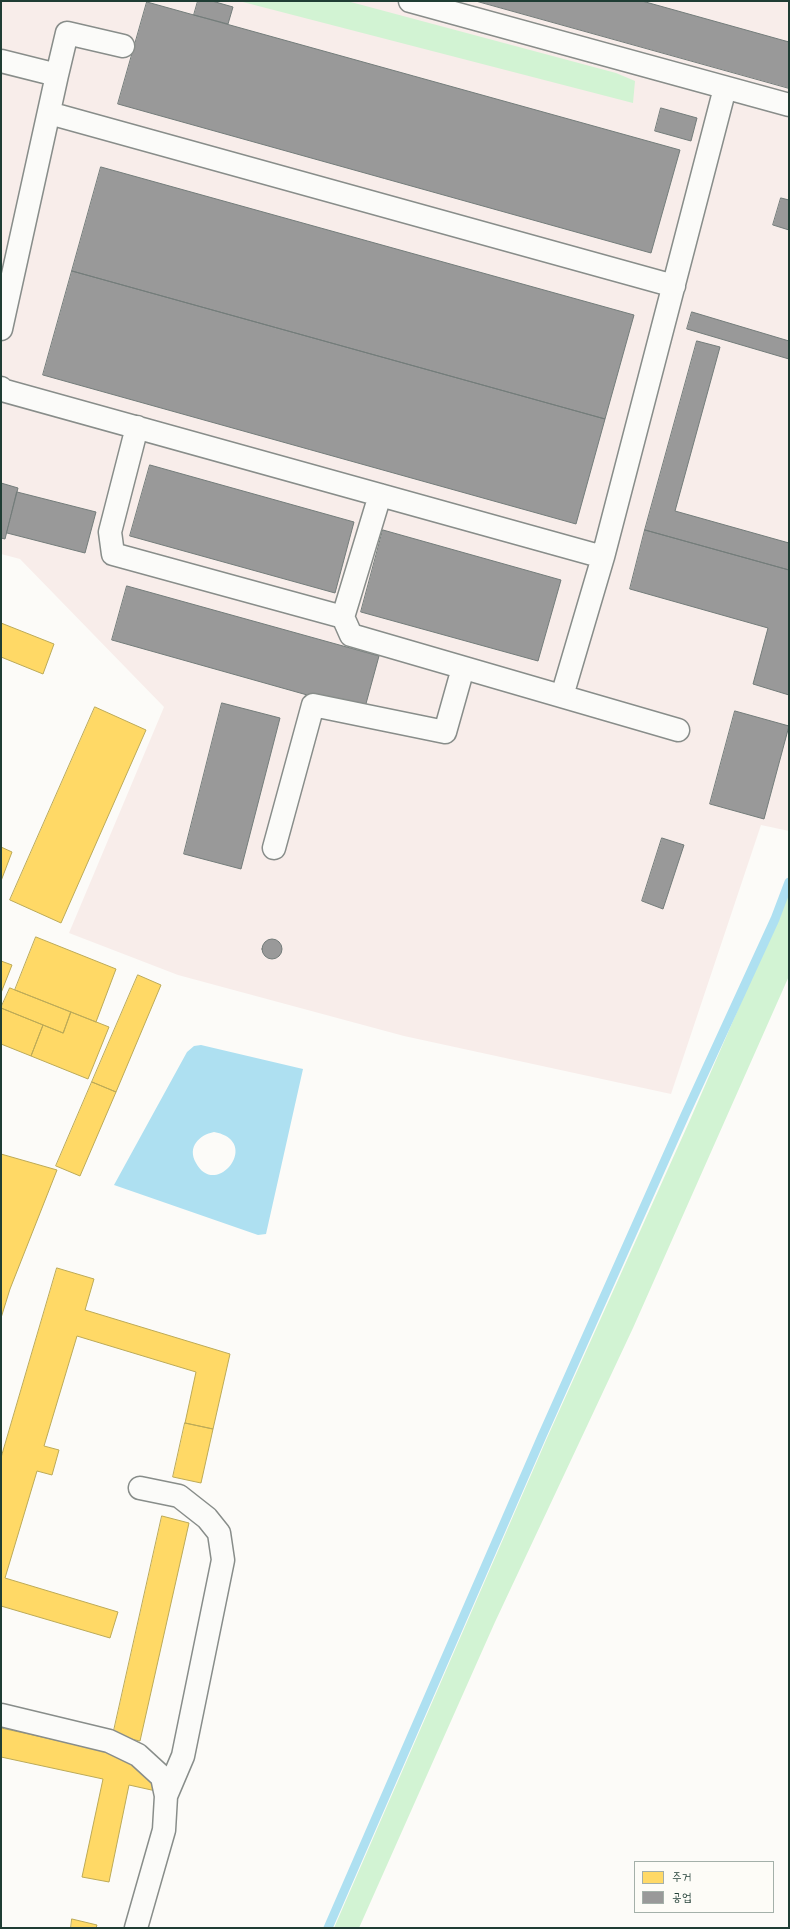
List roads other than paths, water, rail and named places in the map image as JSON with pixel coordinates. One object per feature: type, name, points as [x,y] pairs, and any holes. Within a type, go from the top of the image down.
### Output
[{"type":"lane","points":[[410,1],[789,105]]},
{"type":"lane","points":[[1,329],[67,33],[123,46]]},
{"type":"lane","points":[[1,61],[57,76]]},
{"type":"lane","points":[[562,696],[603,557],[725,88]]},
{"type":"lane","points":[[49,113],[674,286]]},
{"type":"lane","points":[[1,388],[603,557]]},
{"type":"lane","points":[[137,427],[110,532],[113,554],[342,617]]},
{"type":"lane","points":[[380,495],[342,617],[351,635],[678,730]]},
{"type":"lane","points":[[274,848],[312,705],[445,732],[463,668]]},
{"type":"lane","points":[[140,1488],[179,1496],[207,1518],[218,1533],[223,1560],[183,1756],[166,1796]]},
{"type":"lane","points":[[1,1716],[109,1741],[138,1755],[162,1776],[166,1796],[164,1830],[136,1928]]},
{"type":"water","points":[[201,1045],[303,1069],[266,1234],[258,1235],[114,1185],[187,1052],[194,1046]],"holes":[[[214,1132],[228,1137],[235,1146],[235,1156],[231,1165],[223,1172],[214,1175],[205,1173],[196,1163],[194,1157],[193,1152],[196,1143],[199,1139]]]},
{"type":"waterway","points":[[328,1928],[542,1436],[685,1115],[775,919],[789,882]]}]
